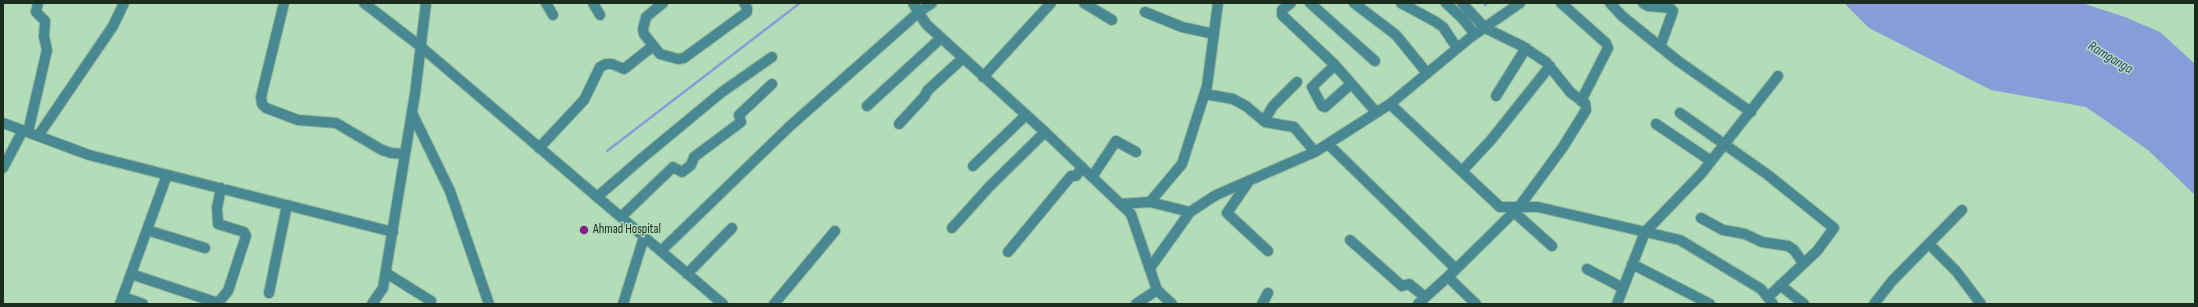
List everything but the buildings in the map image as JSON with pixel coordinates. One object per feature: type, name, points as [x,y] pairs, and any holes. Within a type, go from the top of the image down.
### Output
[{"type":"street","points":[[3,168],[25,131],[47,50],[44,37],[45,21],[36,12],[38,3]]},
{"type":"street","points":[[38,136],[112,26],[124,3]]},
{"type":"street","points":[[284,3],[261,97],[262,104],[266,108],[298,120],[336,124],[382,150],[391,153],[405,154]]},
{"type":"street","points":[[364,3],[420,46],[723,304]]},
{"type":"street","points":[[372,304],[383,288],[386,273],[412,113],[426,3]]},
{"type":"street","points":[[546,3],[553,15]]},
{"type":"street","points":[[593,3],[600,15]]},
{"type":"street","points":[[662,3],[644,20],[644,34],[664,57],[681,59],[747,12],[747,8],[744,3]]},
{"type":"street","points":[[913,3],[926,24],[1025,116],[1045,132],[1130,214],[1157,290],[1172,304]]},
{"type":"street","points":[[661,251],[790,126],[919,12],[932,3]]},
{"type":"street","points":[[983,77],[1051,3]]},
{"type":"street","points":[[1084,3],[1112,20]]},
{"type":"street","points":[[1150,202],[1182,164],[1205,94],[1218,3]]},
{"type":"street","points":[[1291,3],[1282,10],[1282,15],[1335,65],[1376,112]]},
{"type":"street","points":[[1310,3],[1375,61]]},
{"type":"street","points":[[1354,3],[1396,35],[1427,73]]},
{"type":"street","points":[[1401,3],[1443,27],[1458,48]]},
{"type":"street","points":[[1446,3],[1462,18],[1475,34]]},
{"type":"street","points":[[1350,240],[1402,286],[1409,284],[1422,301],[1516,209],[1563,147],[1585,113],[1586,104],[1571,93],[1550,66],[1526,48],[1486,28],[1462,3]]},
{"type":"street","points":[[1150,268],[1190,212],[1216,195],[1315,152],[1328,144],[1390,104],[1475,34],[1486,28],[1520,3]]},
{"type":"street","points":[[1561,3],[1608,48],[1581,101]]},
{"type":"street","points":[[1610,3],[1660,47],[1751,112]]},
{"type":"street","points":[[1643,3],[1650,7],[1670,8],[1673,11],[1660,47]]},
{"type":"street","points":[[1145,12],[1182,27],[1214,34]]},
{"type":"street","points":[[867,106],[942,38]]},
{"type":"street","points":[[539,148],[584,100],[600,67],[606,64],[612,64],[624,69],[654,46]]},
{"type":"street","points":[[1496,96],[1526,48]]},
{"type":"street","points":[[597,197],[710,101],[772,57]]},
{"type":"street","points":[[899,124],[924,97],[928,90],[963,58]]},
{"type":"street","points":[[1335,65],[1312,87],[1322,106],[1325,107],[1351,84]]},
{"type":"street","points":[[1462,172],[1491,140],[1550,66]]},
{"type":"street","points":[[1617,304],[1645,232],[1701,174],[1778,76]]},
{"type":"street","points":[[1264,121],[1273,106],[1296,82]]},
{"type":"street","points":[[621,217],[673,167],[682,172],[691,165],[694,157],[741,122],[739,115],[772,84]]},
{"type":"street","points":[[1205,94],[1240,102],[1264,121],[1294,128],[1315,152]]},
{"type":"street","points":[[1390,104],[1500,207],[1516,209],[1538,207],[1680,240],[1761,289],[1770,301],[1780,285],[1803,262],[1817,251],[1832,233],[1833,226],[1725,144],[1680,113]]},
{"type":"street","points":[[412,113],[450,191],[489,304]]},
{"type":"street","points":[[973,166],[1025,116]]},
{"type":"street","points":[[3,123],[89,155],[392,232]]},
{"type":"street","points":[[1656,124],[1711,161]]},
{"type":"street","points":[[952,228],[990,186],[1045,132]]},
{"type":"street","points":[[1092,177],[1116,141],[1136,152]]},
{"type":"street","points":[[1328,144],[1456,269]]},
{"type":"street","points":[[1008,252],[1071,176],[1076,176],[1082,167]]},
{"type":"street","points":[[143,304],[121,301],[167,174]]},
{"type":"street","points":[[1249,181],[1227,214],[1268,251]]},
{"type":"street","points":[[131,274],[218,303],[228,291],[246,236],[244,232],[218,224],[217,208],[221,188]]},
{"type":"street","points":[[1120,204],[1150,202],[1190,212]]},
{"type":"street","points":[[269,293],[287,205]]},
{"type":"street","points":[[1516,209],[1552,246]]},
{"type":"street","points":[[1874,304],[1892,281],[1962,210]]},
{"type":"street","points":[[1701,218],[1723,230],[1745,234],[1762,242],[1788,246],[1794,250],[1803,262]]},
{"type":"street","points":[[687,274],[732,228]]},
{"type":"street","points":[[147,230],[205,248]]},
{"type":"street","points":[[774,304],[835,231]]},
{"type":"street","points":[[623,304],[644,237]]},
{"type":"street","points":[[1929,244],[1952,266],[1981,304]]},
{"type":"street","points":[[1632,264],[1710,304]]},
{"type":"street","points":[[1587,269],[1623,288]]},
{"type":"street","points":[[386,273],[430,301]]},
{"type":"street","points":[[1448,277],[1476,304]]},
{"type":"street","points":[[1780,285],[1804,304]]},
{"type":"street","points":[[1136,304],[1157,290]]},
{"type":"street","points":[[1262,304],[1268,293]]},
{"type":"water","name":"Ramganga","points":[[1844,3],[2082,3],[2125,17],[2160,32],[2195,64],[2195,195],[2148,150],[2086,107],[1991,90],[1869,28]]},
{"type":"waterway","points":[[607,151],[800,3]]},
{"type":"place","name":"Ahmad Hospital","points":[[584,230]]}]
